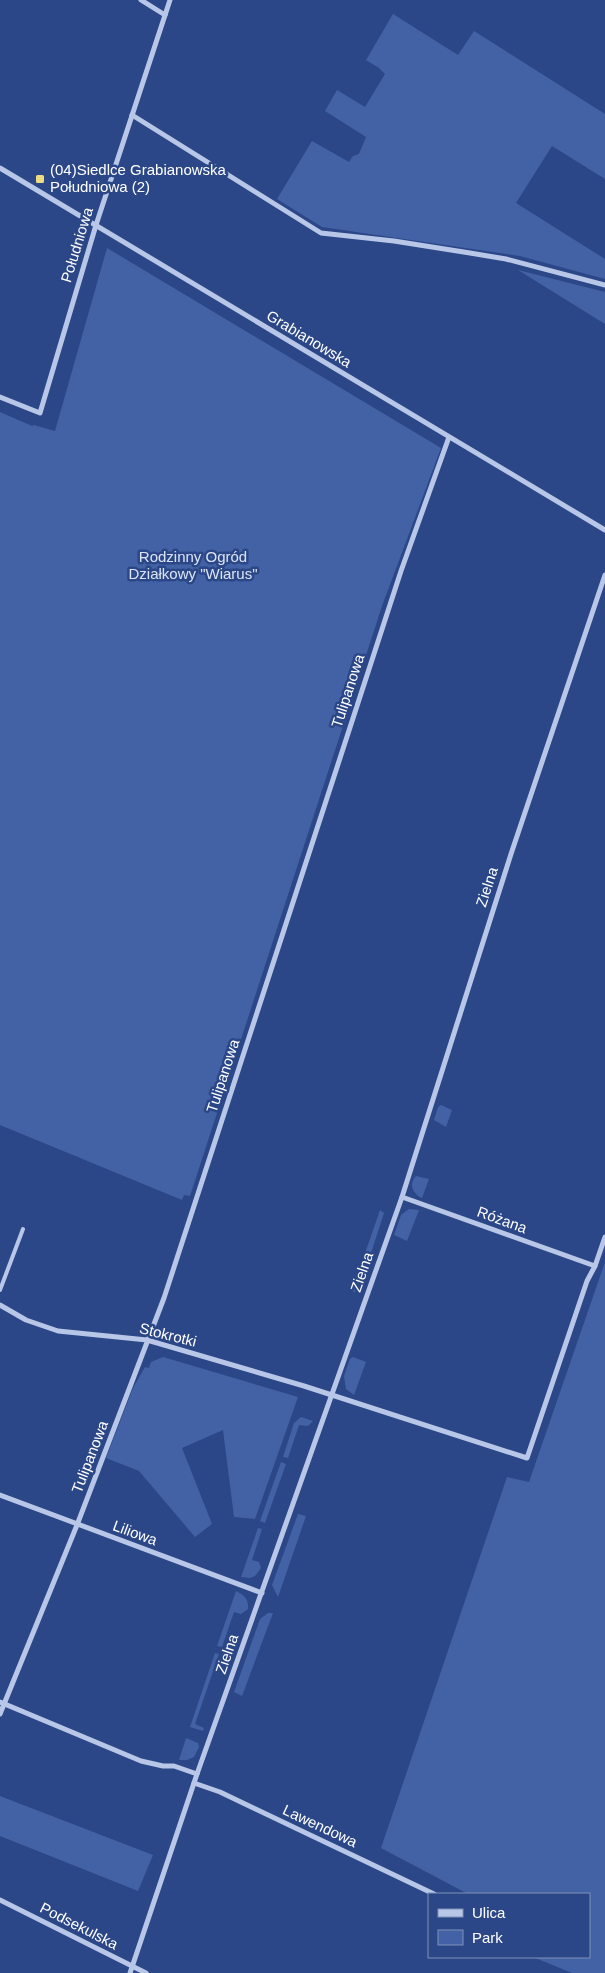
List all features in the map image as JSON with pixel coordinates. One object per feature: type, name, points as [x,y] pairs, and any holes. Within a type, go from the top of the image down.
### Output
[{"type":"street","points":[[140,0],[165,15]]},
{"type":"street","name":"Południowa","points":[[0,397],[40,413],[96,226],[170,0]]},
{"type":"street","points":[[132,115],[320,233],[470,252],[506,259],[605,285]]},
{"type":"street","name":"Grabianowska","points":[[0,168],[605,530]]},
{"type":"street","name":"Tulipanowa","points":[[0,1714],[2,1703],[78,1525],[164,1298],[400,571],[449,437]]},
{"type":"street","name":"Zielna","points":[[130,1973],[194,1783],[402,1197],[511,854],[605,575]]},
{"type":"street","name":"Różana","points":[[402,1197],[595,1266]]},
{"type":"street","points":[[595,1266],[605,1236]]},
{"type":"street","name":"Stokrotki","points":[[0,1305],[26,1320],[58,1331],[147,1340],[332,1395],[527,1458],[587,1281],[595,1266]]},
{"type":"street","name":"Liliowa","points":[[0,1495],[262,1593]]},
{"type":"street","points":[[2,1703],[142,1761],[163,1766],[174,1766],[198,1774]]},
{"type":"street","name":"Lawendowa","points":[[194,1783],[220,1792],[432,1893]]},
{"type":"street","name":"Podsekulska","points":[[0,1900],[146,1973]]},
{"type":"lane","points":[[0,1290],[23,1229]]},
{"type":"green space","points":[[393,14],[458,55],[474,31],[605,114],[605,179],[552,146],[516,203],[605,259],[605,279],[520,256],[322,227],[277,199],[312,141],[349,162],[353,156],[359,154],[366,137],[325,111],[337,90],[365,107],[385,74],[366,60]]},
{"type":"green space","name":"Rodzinny Ogród Działkowy \"Wiarus\"","points":[[107,248],[441,448],[382,606],[190,1196],[184,1195],[182,1200],[0,1125],[0,412],[32,426],[55,431]]},
{"type":"green space","points":[[518,270],[605,292],[605,324]]},
{"type":"green space","points":[[441,1105],[452,1110],[446,1127],[434,1120],[438,1107]]},
{"type":"green space","points":[[416,1176],[429,1179],[422,1198],[416,1194],[412,1185]]},
{"type":"green space","points":[[409,1209],[419,1210],[407,1241],[394,1235],[401,1215]]},
{"type":"green space","points":[[380,1210],[384,1213],[359,1290],[354,1292],[352,1291]]},
{"type":"green space","points":[[605,1262],[605,1973],[572,1973],[535,1958],[590,1958],[590,1893],[466,1893],[381,1848],[507,1477],[529,1482]]},
{"type":"green space","points":[[163,1357],[298,1397],[255,1519],[234,1517],[223,1430],[182,1448],[212,1524],[195,1537],[139,1471],[106,1458],[133,1388],[145,1367],[149,1368],[151,1362]]},
{"type":"green space","points":[[353,1357],[366,1362],[354,1395],[346,1389],[344,1376],[350,1359]]},
{"type":"green space","points":[[301,1417],[313,1421],[308,1426],[299,1425],[288,1458],[283,1457],[294,1423]]},
{"type":"green space","points":[[281,1462],[286,1464],[265,1523],[260,1521]]},
{"type":"green space","points":[[298,1514],[306,1516],[278,1597],[272,1585]]},
{"type":"green space","points":[[258,1528],[262,1529],[252,1560],[259,1562],[261,1568],[255,1576],[250,1578],[241,1577]]},
{"type":"green space","points":[[236,1591],[245,1598],[248,1603],[248,1609],[241,1614],[234,1612],[222,1647],[217,1646]]},
{"type":"green space","points":[[268,1613],[273,1613],[242,1696],[234,1692],[260,1619]]},
{"type":"green space","points":[[215,1653],[219,1654],[195,1724],[204,1728],[203,1731],[190,1727]]},
{"type":"green space","points":[[186,1738],[198,1743],[199,1747],[194,1757],[187,1760],[179,1760]]},
{"type":"green space","points":[[0,1796],[153,1855],[138,1891],[0,1836]]},
{"type":"place","name":"(04)Siedlce Grabianowska Południowa (2)","points":[[40,179]]}]
